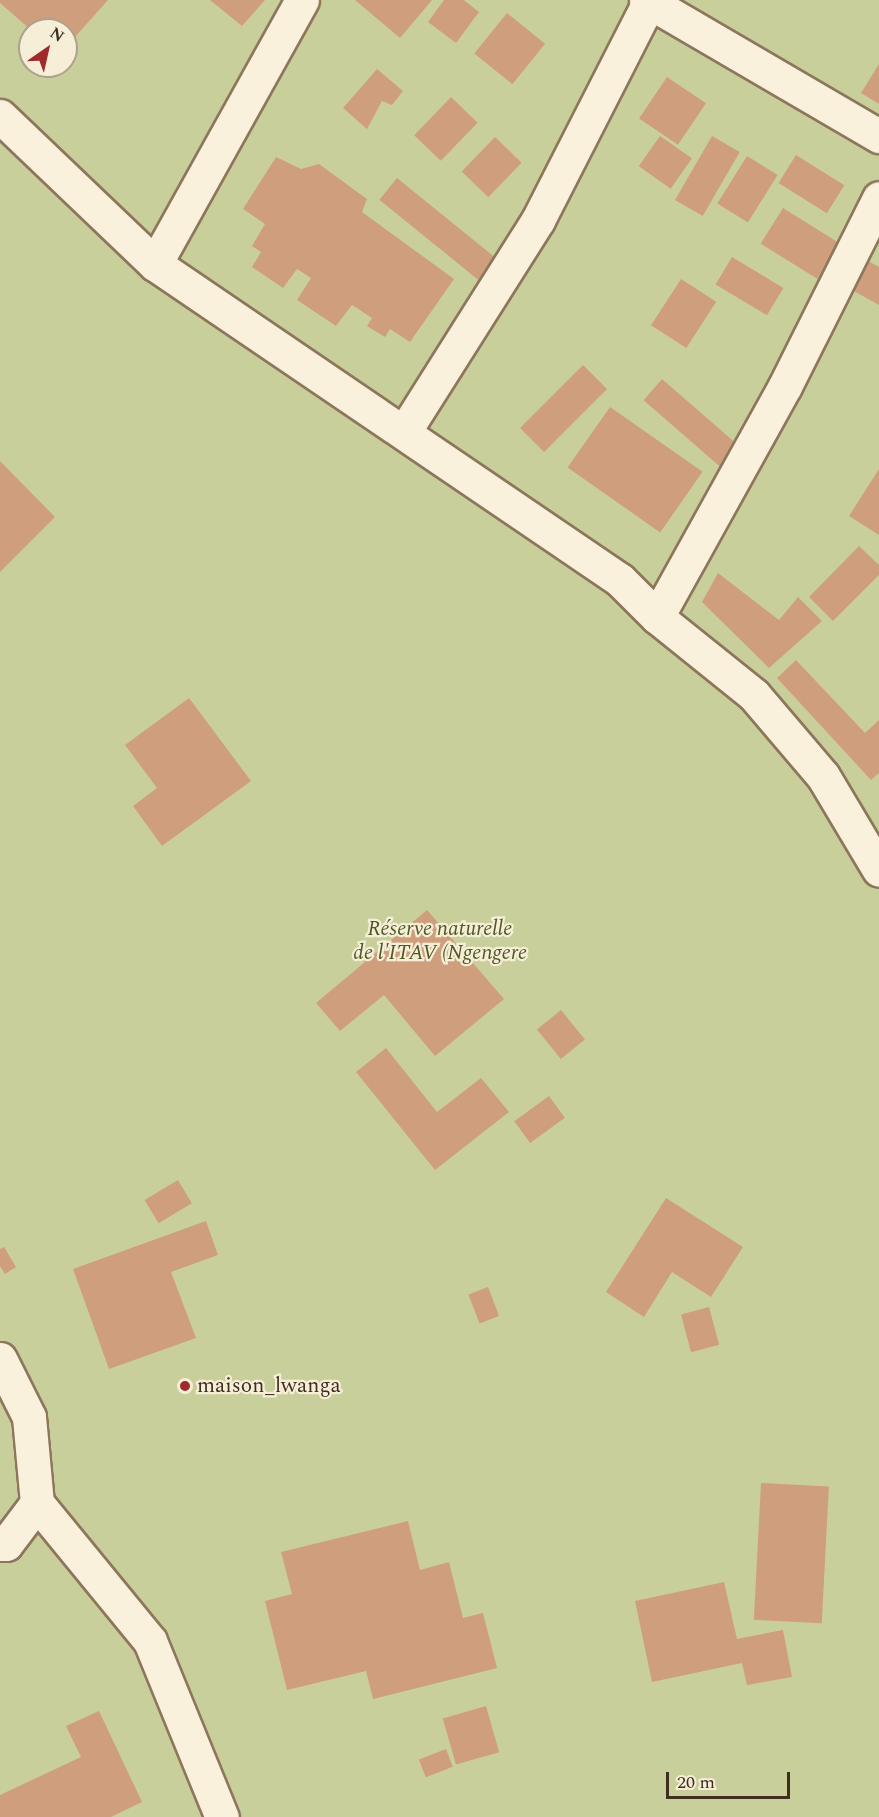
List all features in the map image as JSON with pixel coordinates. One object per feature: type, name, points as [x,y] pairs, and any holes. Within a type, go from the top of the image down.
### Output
[{"type":"street","points":[[155,264],[302,0]]},
{"type":"street","points":[[404,432],[538,220],[648,1],[879,136]]},
{"type":"street","points":[[0,116],[155,264],[620,580],[657,617],[754,695],[823,776],[877,858]]},
{"type":"street","points":[[657,617],[784,386],[879,198]]},
{"type":"street","points":[[0,1359],[29,1417],[37,1503],[150,1641],[222,1817]]},
{"type":"street","points":[[0,1544],[6,1544],[37,1503]]},
{"type":"green space","name":"Réserve naturelle de l'ITAV (Ngengere","points":[[0,0],[879,0],[879,1817],[0,1817]]},
{"type":"building","points":[[0,0],[108,0],[78,34],[78,18],[18,19],[0,3]]},
{"type":"building","points":[[210,0],[265,0],[242,26]]},
{"type":"building","points":[[355,0],[432,0],[400,38]]},
{"type":"building","points":[[444,0],[464,0],[479,12],[456,43],[428,22]]},
{"type":"building","points":[[507,13],[545,44],[512,84],[474,53]]},
{"type":"building","points":[[879,64],[879,104],[861,93]]},
{"type":"building","points":[[377,69],[403,91],[392,105],[382,101],[367,129],[343,108]]},
{"type":"building","points":[[667,77],[706,103],[678,145],[639,118]]},
{"type":"building","points":[[451,97],[478,123],[441,161],[414,135]]},
{"type":"building","points":[[660,136],[692,158],[671,189],[639,166]]},
{"type":"building","points":[[712,136],[740,152],[703,216],[675,200]]},
{"type":"building","points":[[495,137],[522,163],[488,197],[462,172]]},
{"type":"building","points":[[796,155],[844,185],[827,213],[779,183]]},
{"type":"building","points":[[747,156],[778,175],[748,223],[717,203]]},
{"type":"building","points":[[276,157],[301,169],[319,164],[367,199],[362,212],[454,279],[410,342],[390,329],[385,337],[367,326],[372,318],[352,305],[336,326],[297,300],[311,278],[297,269],[283,288],[252,267],[261,252],[252,246],[265,224],[243,209]]},
{"type":"building","points":[[397,178],[496,258],[478,280],[379,200]]},
{"type":"building","points":[[783,208],[840,244],[818,279],[761,244]]},
{"type":"building","points":[[732,257],[783,288],[767,315],[716,284]]},
{"type":"building","points":[[868,261],[879,267],[879,305],[852,290]]},
{"type":"building","points":[[681,279],[716,302],[686,348],[651,325]]},
{"type":"building","points":[[583,365],[607,389],[544,452],[520,428]]},
{"type":"building","points":[[662,379],[738,445],[720,466],[644,400]]},
{"type":"building","points":[[610,407],[703,472],[660,532],[568,468]]},
{"type":"building","points":[[0,461],[55,517],[0,572]]},
{"type":"building","points":[[879,469],[879,535],[849,516]]},
{"type":"building","points":[[859,546],[879,565],[879,575],[833,621],[809,597]]},
{"type":"building","points":[[718,573],[779,620],[798,597],[822,621],[769,668],[702,602]]},
{"type":"building","points":[[796,660],[865,733],[879,720],[879,773],[871,780],[777,678]]},
{"type":"building","points":[[189,698],[251,781],[162,846],[133,806],[157,788],[125,745]]},
{"type":"building","points":[[427,910],[504,999],[435,1056],[384,995],[340,1031],[316,1003]]},
{"type":"building","points":[[561,1010],[585,1040],[561,1059],[537,1030]]},
{"type":"building","points":[[386,1048],[437,1112],[481,1078],[509,1112],[435,1170],[356,1072]]},
{"type":"building","points":[[549,1096],[565,1118],[530,1143],[514,1121]]},
{"type":"building","points":[[178,1180],[192,1203],[158,1223],[145,1200]]},
{"type":"building","points":[[666,1198],[743,1247],[711,1297],[672,1272],[644,1317],[606,1292]]},
{"type":"building","points":[[206,1221],[218,1255],[171,1272],[196,1338],[109,1369],[73,1269]]},
{"type":"building","points":[[4,1247],[16,1267],[5,1274],[0,1266],[0,1249]]},
{"type":"building","points":[[488,1287],[499,1316],[480,1323],[468,1295]]},
{"type":"building","points":[[709,1307],[719,1345],[691,1352],[681,1315]]},
{"type":"building","points":[[761,1483],[829,1487],[822,1623],[754,1620]]},
{"type":"building","points":[[408,1521],[420,1570],[449,1562],[463,1618],[483,1613],[497,1668],[373,1699],[366,1671],[287,1690],[265,1601],[292,1594],[281,1552]]},
{"type":"building","points":[[724,1582],[737,1639],[783,1630],[792,1677],[747,1685],[742,1663],[652,1682],[635,1601]]},
{"type":"building","points":[[486,1706],[499,1752],[456,1765],[443,1718]]},
{"type":"building","points":[[99,1711],[142,1802],[111,1817],[0,1817],[0,1795],[81,1757],[66,1726]]},
{"type":"building","points":[[446,1749],[453,1767],[426,1777],[419,1759]]},
{"type":"place","name":"maison_lwanga","points":[[185,1386]]}]
